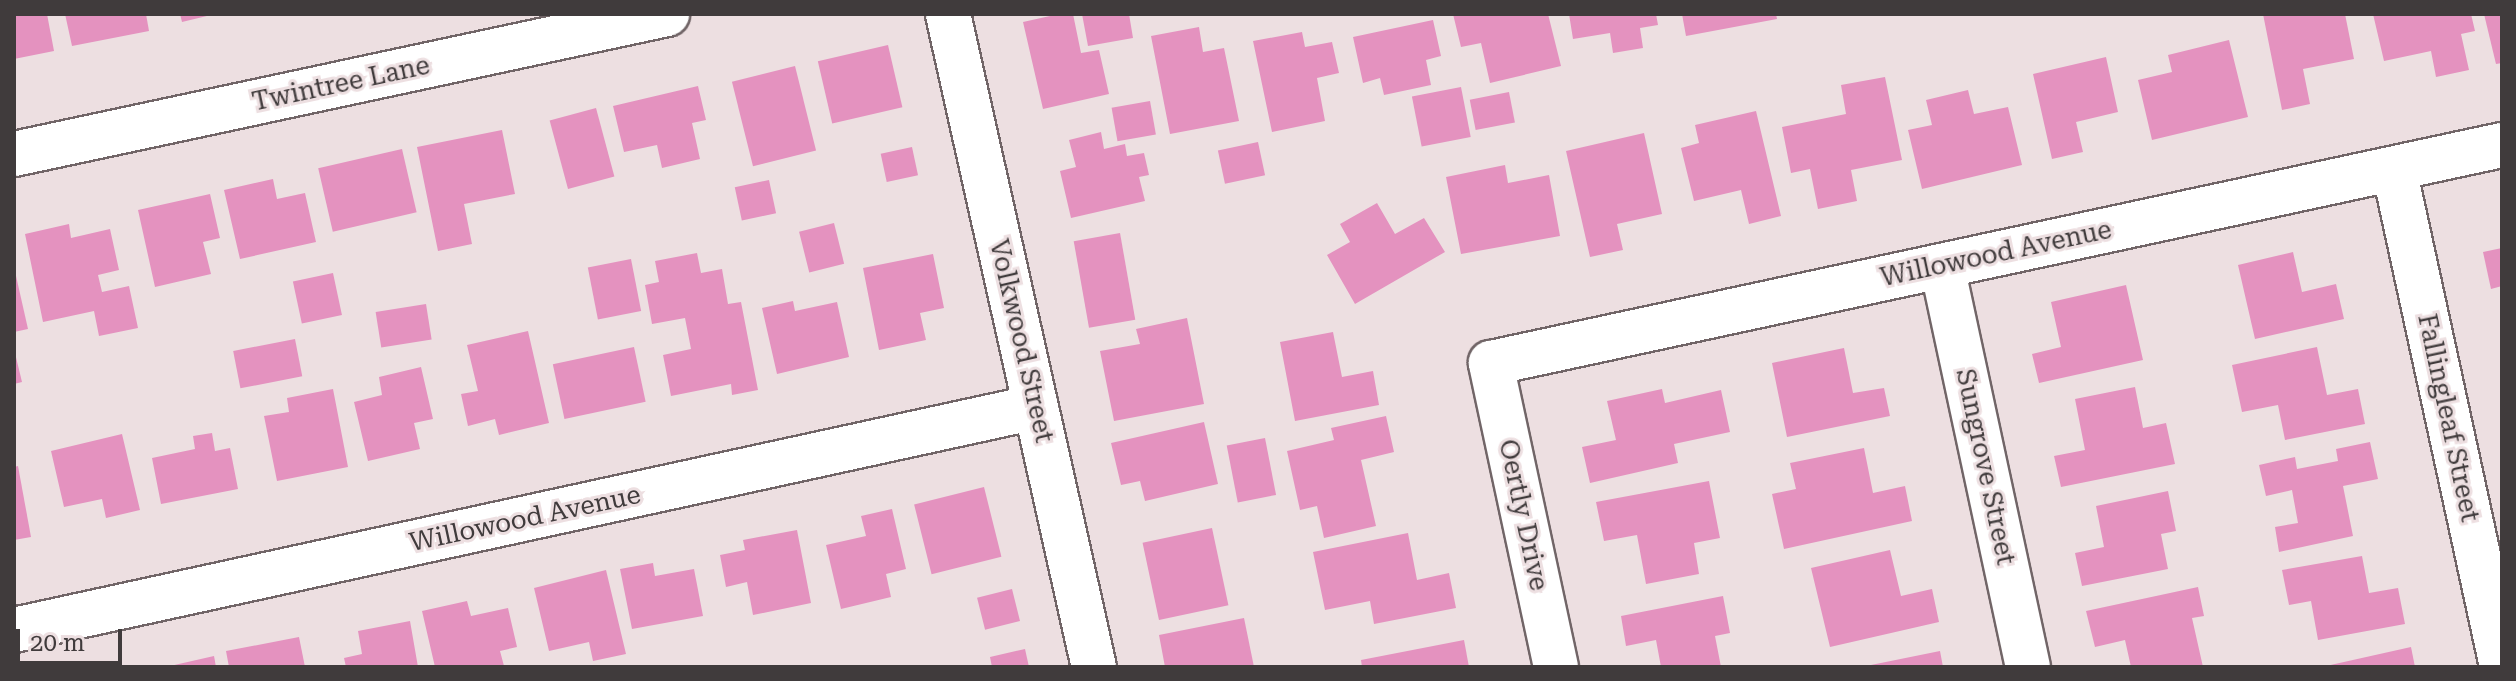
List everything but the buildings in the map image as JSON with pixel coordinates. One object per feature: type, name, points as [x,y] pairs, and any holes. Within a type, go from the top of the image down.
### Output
[{"type":"street","name":"Twintree Lane","points":[[14,154],[667,14]]},
{"type":"street","name":"Volkwood Street","points":[[948,14],[1094,667]]},
{"type":"street","name":"Willowood Avenue","points":[[1491,363],[2502,145]]},
{"type":"street","name":"Fallingleaf Street","points":[[2394,169],[2502,666]]},
{"type":"street","name":"Sungrove Street","points":[[1942,266],[2028,667]]},
{"type":"street","name":"Oertly Drive","points":[[1491,363],[1556,667]]},
{"type":"street","name":"Willowood Avenue","points":[[14,630],[1036,407]]}]
